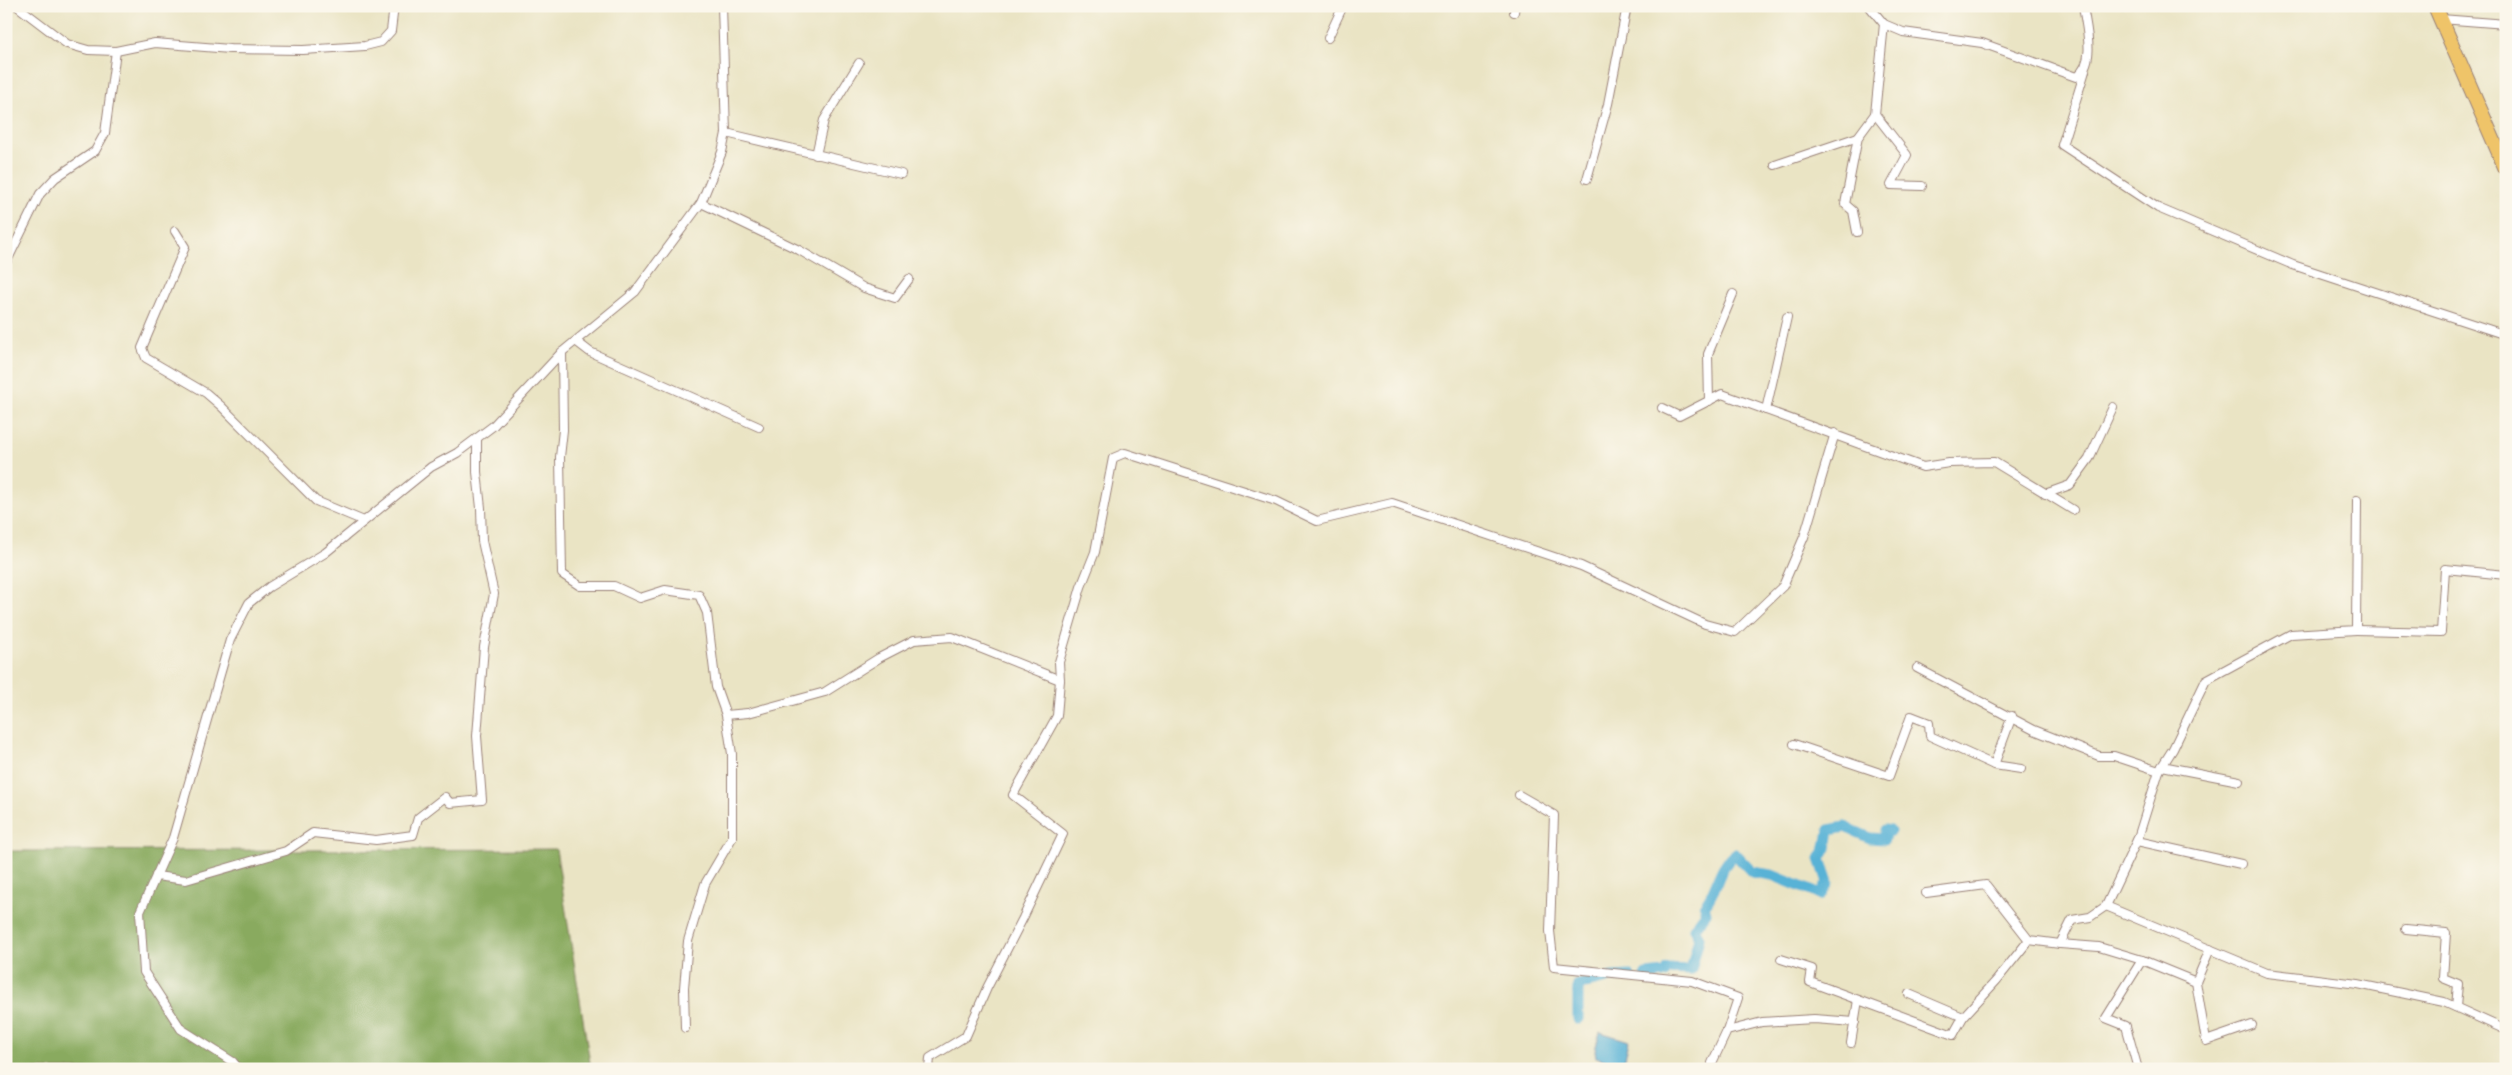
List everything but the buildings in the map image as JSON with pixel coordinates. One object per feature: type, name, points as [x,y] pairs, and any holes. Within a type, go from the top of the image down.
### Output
[{"type":"highway","points":[[2438,12],[2506,169]]},
{"type":"street","points":[[17,6],[66,44],[88,50],[116,51],[155,43],[230,49],[302,50],[365,46],[382,42],[391,31],[394,6]]},
{"type":"street","points":[[239,1069],[233,1062],[205,1047],[181,1029],[144,972],[140,912],[173,838],[230,640],[249,603],[268,587],[325,553],[431,467],[493,426],[562,352],[577,342],[635,292],[701,203],[719,160],[726,133],[722,6]]},
{"type":"street","points":[[1328,38],[1343,6]]},
{"type":"street","points":[[1587,179],[1608,104],[1627,6]]},
{"type":"street","points":[[1869,6],[1884,24],[1903,32],[1982,43],[2076,77],[2085,71]]},
{"type":"street","points":[[2083,6],[2089,58],[2062,145],[2158,208],[2293,266],[2506,335]]},
{"type":"street","points":[[2438,12],[2506,24]]},
{"type":"street","points":[[1857,232],[1854,211],[1845,204],[1858,136],[1875,114],[1884,24]]},
{"type":"street","points":[[6,263],[40,194],[55,178],[95,151],[105,133],[116,51]]},
{"type":"street","points":[[816,155],[824,120],[859,63]]},
{"type":"street","points":[[1875,114],[1907,155],[1891,185],[1922,186]]},
{"type":"street","points":[[726,133],[901,174]]},
{"type":"street","points":[[1775,164],[1858,136]]},
{"type":"street","points":[[701,203],[799,250],[864,288],[895,298],[909,279]]},
{"type":"street","points":[[175,231],[185,247],[142,348],[146,358],[206,394],[221,406],[316,501],[364,522]]},
{"type":"street","points":[[1709,401],[1708,354],[1733,294]]},
{"type":"street","points":[[1766,410],[1787,317]]},
{"type":"street","points":[[577,342],[590,352],[759,427]]},
{"type":"street","points":[[562,352],[563,430],[560,457],[562,574],[580,586],[614,586],[640,598],[665,590],[699,595],[707,613],[716,687],[726,715],[732,754],[732,838],[705,884],[688,941],[684,988],[686,1028]]},
{"type":"street","points":[[1662,408],[1679,416],[1722,394],[1923,467],[1949,463],[1994,462],[2072,510]]},
{"type":"street","points":[[2045,494],[2070,485],[2089,459],[2113,407]]},
{"type":"street","points":[[929,1069],[930,1058],[966,1036],[987,988],[1063,834],[1013,795],[1057,716],[1060,680],[1059,662],[1081,587],[1095,552],[1113,458],[1124,453],[1276,501],[1317,521],[1392,503],[1581,566],[1705,624],[1735,632],[1783,586],[1804,537],[1835,434]]},
{"type":"street","points":[[156,876],[186,880],[286,851],[313,833],[376,840],[413,836],[418,818],[445,797],[450,803],[482,800],[477,736],[484,647],[494,594],[482,541],[481,508],[476,472],[477,438]]},
{"type":"street","points":[[2356,630],[2357,500]]},
{"type":"street","points":[[2060,944],[2072,920],[2090,917],[2106,906],[2137,841],[2161,769],[2174,749],[2206,680],[2291,634],[2356,630],[2441,632],[2445,569],[2506,574]]},
{"type":"street","points":[[726,715],[748,713],[825,692],[879,658],[914,640],[952,637],[1060,680]]},
{"type":"street","points":[[1917,668],[2012,716],[2034,730],[2099,756],[2114,756],[2161,769],[2239,780]]},
{"type":"street","points":[[1794,744],[1889,776],[1911,716],[1929,723],[1930,736],[1994,765],[2021,769]]},
{"type":"street","points":[[1994,765],[2012,716]]},
{"type":"street","points":[[1519,795],[1554,815],[1550,931],[1554,967],[1692,980],[1738,998],[1727,1031],[1712,1063]]},
{"type":"street","points":[[2137,841],[2241,864]]},
{"type":"street","points":[[1926,893],[1986,885],[2028,940],[2099,947],[2142,960],[2196,982]]},
{"type":"street","points":[[2106,906],[2267,972],[2358,984],[2444,1002],[2506,1030]]},
{"type":"street","points":[[2406,929],[2446,933],[2443,978],[2458,984],[2456,1007]]},
{"type":"street","points":[[1781,959],[1812,969],[1810,982],[1953,1035],[1963,1017],[1996,981],[2028,940]]},
{"type":"street","points":[[2210,949],[2196,982],[2206,1041],[2252,1026]]},
{"type":"street","points":[[2138,1069],[2126,1026],[2106,1018],[2142,960]]},
{"type":"street","points":[[1909,994],[1963,1017]]},
{"type":"street","points":[[1852,1043],[1858,1000]]},
{"type":"street","points":[[1727,1031],[1762,1022],[1814,1020],[1855,1022]]},
{"type":"green space","points":[[556,849],[591,1069],[6,1069],[6,851]]},
{"type":"water","points":[[1600,1032],[1629,1041],[1623,1066],[1596,1057],[1595,1050]]},
{"type":"waterway","points":[[1646,975],[1665,973],[1667,969],[1691,970],[1699,938],[1694,929],[1706,913],[1704,906],[1709,900],[1721,872],[1735,854],[1752,872],[1772,875],[1821,895],[1828,882],[1820,859],[1826,848],[1829,830],[1845,827],[1870,838],[1884,839],[1885,830],[1890,831]]},
{"type":"waterway","points":[[1578,1019],[1578,985],[1612,977],[1630,976]]}]
